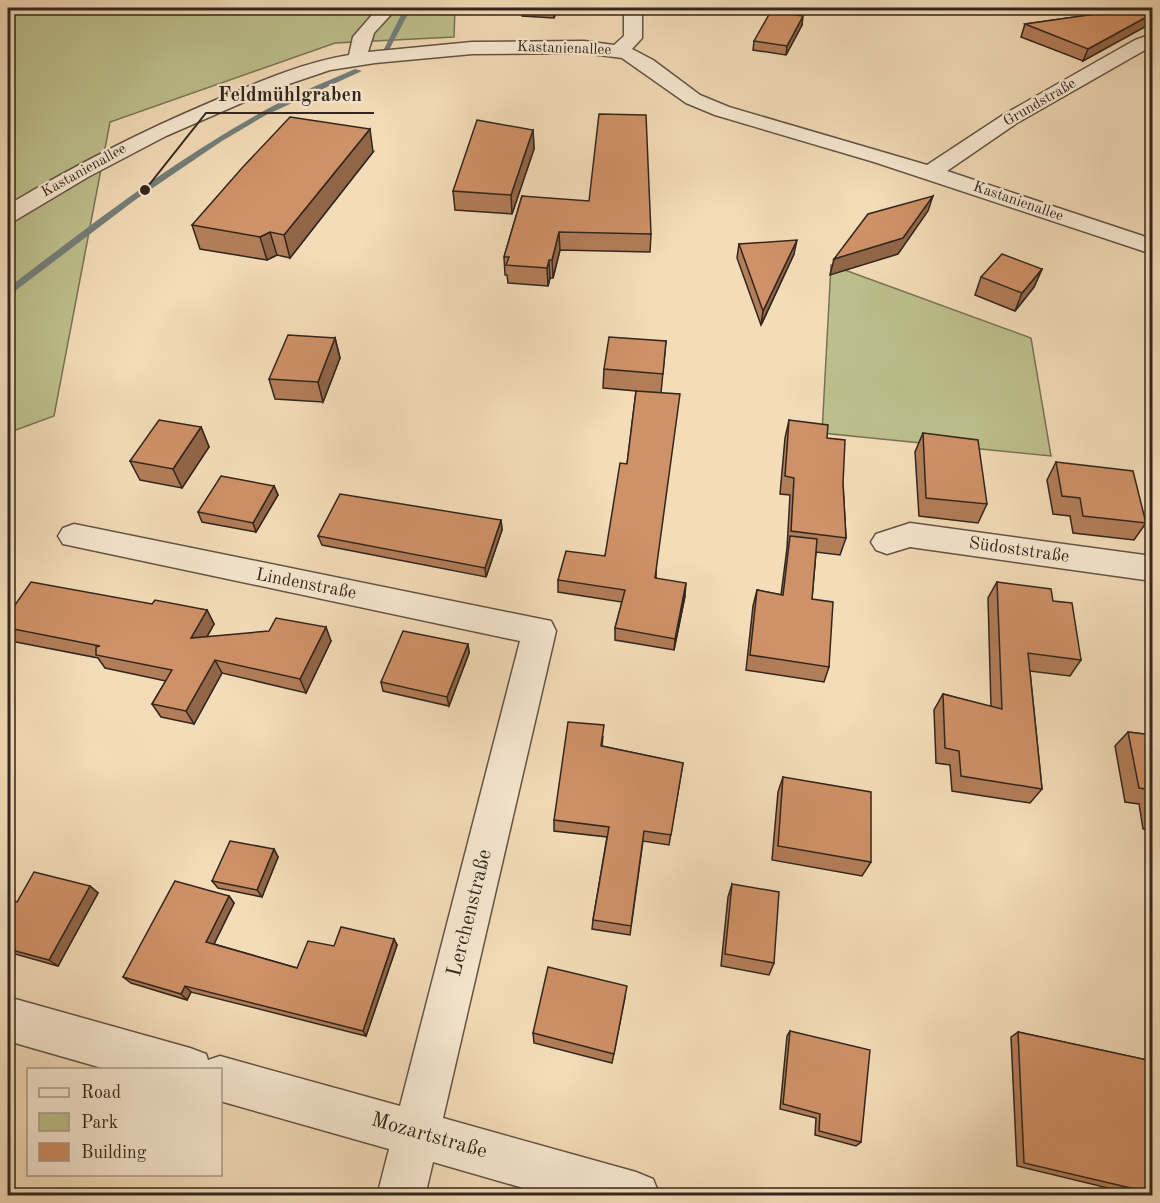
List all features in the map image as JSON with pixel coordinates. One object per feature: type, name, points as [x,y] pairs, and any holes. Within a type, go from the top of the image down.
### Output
[{"type":"street","points":[[359,59],[359,46],[364,32],[388,8]]},
{"type":"street","points":[[618,51],[633,38],[635,29],[633,8]]},
{"type":"street","name":"Grundstraße","points":[[931,172],[1010,119],[1152,40]]},
{"type":"street","name":"Kastanienallee","points":[[8,214],[80,172],[196,115],[303,72],[359,59],[515,47],[584,47],[618,51],[646,64],[682,92],[703,104],[931,172],[1152,247]]},
{"type":"street","name":"Südoststraße","points":[[887,542],[910,535],[1152,569]]},
{"type":"street","name":"Lindenstraße","points":[[74,536],[539,631]]},
{"type":"street","name":"Lerchenstraße","points":[[401,1196],[539,631]]},
{"type":"street","points":[[8,1019],[183,1068]]},
{"type":"street","name":"Mozartstraße","points":[[222,1079],[636,1196]]},
{"type":"green space","points":[[8,8],[455,8],[454,37],[335,43],[110,122],[54,416],[8,433]]},
{"type":"green space","points":[[831,265],[1031,338],[1051,456],[822,433]]},
{"type":"building","points":[[1152,8],[1152,14],[1088,49],[1025,24]]},
{"type":"building","points":[[771,11],[803,16],[787,46],[754,41]]},
{"type":"building","points":[[599,114],[646,115],[651,234],[559,232],[552,260],[549,260],[547,268],[506,265],[509,257],[504,257],[522,196],[589,201]]},
{"type":"building","points":[[290,117],[370,129],[284,235],[270,232],[260,237],[192,225],[242,168]]},
{"type":"building","points":[[477,120],[533,130],[511,195],[453,191]]},
{"type":"building","points":[[933,196],[903,238],[834,259],[868,214]]},
{"type":"building","points":[[797,240],[763,311],[739,244]]},
{"type":"building","points":[[1002,254],[1042,269],[1022,293],[981,277]]},
{"type":"building","points":[[288,335],[335,338],[318,382],[269,379]]},
{"type":"building","points":[[609,337],[666,341],[663,374],[604,369]]},
{"type":"building","points":[[636,391],[680,394],[655,578],[686,583],[675,639],[615,628],[625,590],[558,580],[566,551],[605,556],[620,463],[627,464]]},
{"type":"building","points":[[159,420],[201,427],[173,469],[130,461]]},
{"type":"building","points":[[789,420],[828,425],[827,438],[845,440],[843,484],[846,538],[791,531],[794,478],[785,476]]},
{"type":"building","points":[[923,433],[978,440],[987,504],[926,498]]},
{"type":"building","points":[[1056,462],[1133,471],[1146,523],[1083,516],[1080,498],[1062,496]]},
{"type":"building","points":[[221,476],[274,486],[253,523],[198,512]]},
{"type":"building","points":[[340,494],[501,520],[485,568],[318,536]]},
{"type":"building","points":[[790,536],[817,539],[812,599],[833,602],[829,667],[750,655],[757,590],[783,595]]},
{"type":"building","points":[[31,582],[152,604],[155,600],[207,610],[191,638],[269,631],[276,618],[326,627],[300,679],[215,660],[186,711],[152,704],[172,670],[96,655],[96,647],[100,646],[8,628],[8,615]]},
{"type":"building","points":[[997,582],[1051,589],[1053,601],[1072,603],[1081,660],[1028,653],[1042,789],[961,776],[959,751],[945,748],[943,694],[1002,709]]},
{"type":"building","points":[[403,631],[468,644],[447,697],[381,682]]},
{"type":"building","points":[[568,722],[604,725],[601,746],[683,763],[671,835],[644,831],[631,926],[593,920],[609,827],[554,820]]},
{"type":"building","points":[[1128,732],[1152,735],[1152,790],[1139,788]]},
{"type":"building","points":[[783,777],[871,792],[871,862],[778,846]]},
{"type":"building","points":[[230,841],[274,849],[257,890],[212,881]]},
{"type":"building","points":[[34,872],[90,886],[49,960],[8,949],[8,899],[17,902]]},
{"type":"building","points":[[175,881],[229,896],[206,942],[297,968],[308,941],[334,946],[341,927],[394,939],[363,1031],[185,986],[181,994],[123,977]]},
{"type":"building","points":[[732,884],[779,892],[774,963],[725,954]]},
{"type":"building","points":[[548,967],[627,986],[614,1054],[533,1033]]},
{"type":"building","points":[[790,1031],[870,1050],[861,1142],[819,1131],[820,1114],[783,1104]]},
{"type":"building","points":[[1018,1032],[1152,1061],[1152,1193],[1024,1163]]},
{"type":"waterway","points":[[387,49],[405,13],[411,8]]},
{"type":"waterway","points":[[8,292],[132,198],[219,140],[310,91],[358,71]]},
{"type":"place","name":"Feldmühlgraben","points":[[145,190]]}]
